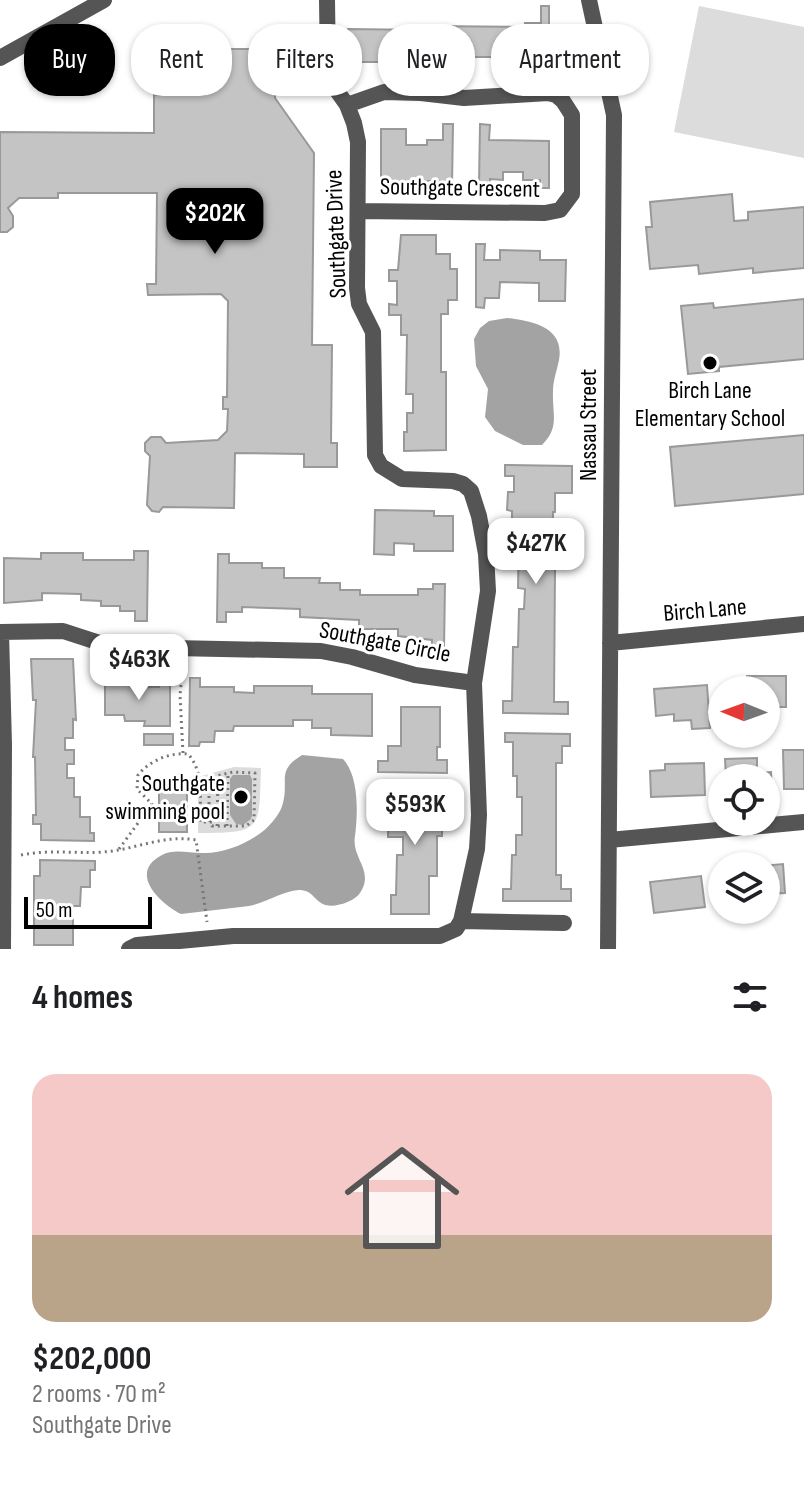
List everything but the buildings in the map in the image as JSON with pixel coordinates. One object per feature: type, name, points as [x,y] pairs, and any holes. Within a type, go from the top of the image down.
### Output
[{"type":"street","points":[[0,58],[104,0]]},
{"type":"street","name":"Southgate Drive","points":[[327,0],[328,69],[335,88],[347,105],[358,142],[357,288],[359,304],[373,332],[375,350],[375,455],[381,466],[402,479],[453,481],[471,491],[486,554],[488,591],[474,683]]},
{"type":"street","name":"Nassau Street","points":[[589,0],[614,115],[608,949]]},
{"type":"street","name":"Southgate Crescent","points":[[347,105],[384,92],[464,98],[548,93],[556,95],[569,107],[572,115],[572,194],[560,210],[545,213],[358,211]]},
{"type":"street","name":"Birch Lane","points":[[610,643],[804,624]]},
{"type":"street","name":"Southgate Circle","points":[[3,949],[4,745],[0,632],[63,631],[103,644],[127,647],[321,651],[415,675],[474,683],[479,815],[477,849],[461,921]]},
{"type":"street","points":[[609,840],[804,822]]},
{"type":"street","points":[[129,949],[137,945],[198,944],[233,936],[440,936],[456,929],[461,921],[564,923]]},
{"type":"path","points":[[183,753],[180,695],[184,663]]},
{"type":"path","points":[[183,753],[192,759],[199,780],[200,822],[217,826],[246,826],[254,820],[255,773],[228,773],[199,780]]},
{"type":"path","points":[[119,849],[152,804],[137,789],[138,775],[147,766],[183,753]]},
{"type":"path","points":[[227,826],[228,773]]},
{"type":"path","points":[[217,826],[218,776]]},
{"type":"path","points":[[209,778],[209,822]]},
{"type":"path","points":[[16,855],[48,850],[103,852],[175,839],[192,839],[198,841],[207,917]]},
{"type":"shaded area","points":[[699,6],[804,27],[804,158],[674,132]]},
{"type":"shaded area","points":[[507,318],[545,328],[557,340],[560,349],[553,387],[553,426],[542,445],[523,445],[495,431],[485,417],[488,389],[476,366],[474,339],[480,328],[489,321]]},
{"type":"shaded area","points":[[302,755],[343,759],[352,775],[357,806],[355,844],[365,878],[357,896],[330,906],[308,892],[295,890],[249,906],[181,914],[157,896],[147,879],[147,870],[152,862],[172,852],[212,853],[227,850],[262,832],[282,807],[286,771]]},
{"type":"shaded area","points":[[234,767],[261,768],[259,804],[253,824],[235,832],[198,833],[198,777]]},
{"type":"shaded area","name":"Southgate swimming pool","points":[[233,775],[250,775],[252,779],[252,815],[243,825],[236,824],[230,815],[230,779]]},
{"type":"place","name":"Birch Lane Elementary School","points":[[710,363]]},
{"type":"place","name":"Southgate swimming pool","points":[[241,797]]}]
